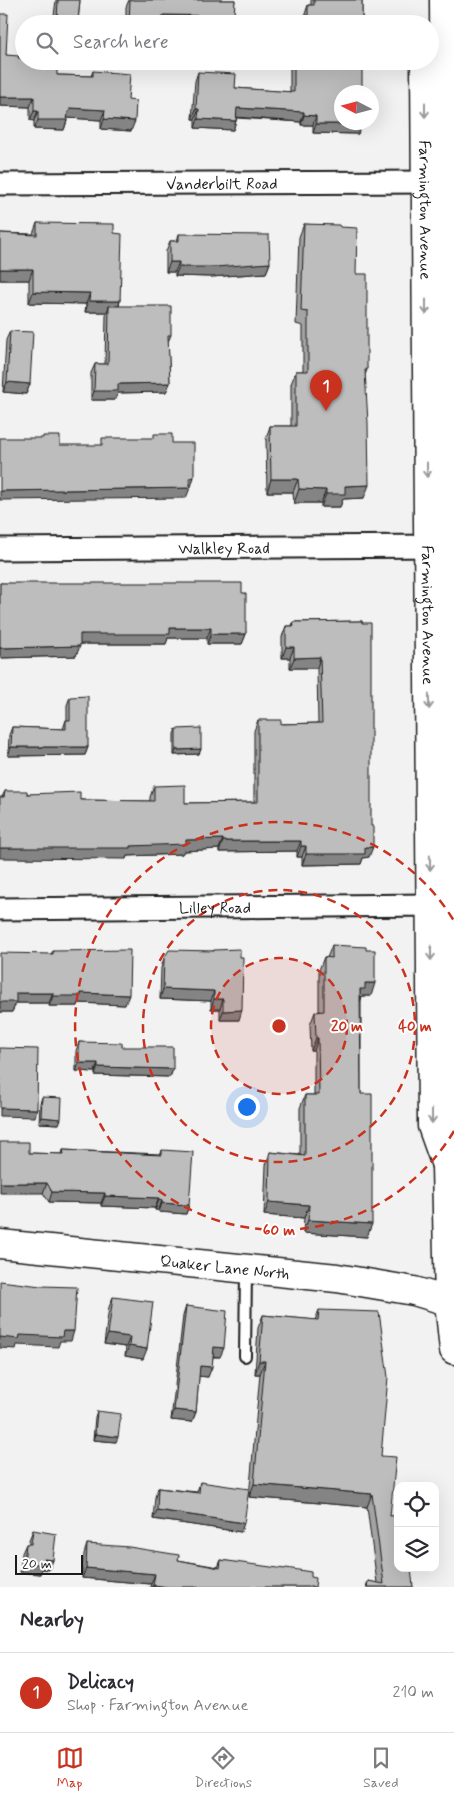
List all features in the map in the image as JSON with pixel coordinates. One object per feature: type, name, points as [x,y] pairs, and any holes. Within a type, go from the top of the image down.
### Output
[{"type":"main road","name":"Farmington Avenue","points":[[426,70],[435,182]]},
{"type":"main road","name":"Farmington Avenue","points":[[436,70],[438,546],[453,1123],[446,1165],[454,1350]]},
{"type":"main road","name":"Farmington Avenue","points":[[438,546],[453,744],[446,907]]},
{"type":"main road","name":"Quaker Lane North","points":[[0,1244],[337,1278],[414,1291],[452,1303]]},
{"type":"street","name":"Vanderbilt Road","points":[[0,184],[435,182]]},
{"type":"street","name":"Walkley Road","points":[[0,549],[438,546]]},
{"type":"street","name":"Lilley Road","points":[[0,909],[446,907]]},
{"type":"lane","points":[[245,1356],[246,1269]]},
{"type":"building","points":[[58,0],[80,0],[79,15],[57,15]]},
{"type":"building","points":[[130,0],[235,0],[234,15],[129,15]]},
{"type":"building","points":[[314,0],[362,0],[362,15],[308,15],[308,5],[314,5]]},
{"type":"building","points":[[0,14],[8,14],[6,55],[15,56],[15,70],[57,70],[57,75],[93,76],[93,71],[130,74],[128,100],[136,101],[135,121],[104,119],[105,110],[70,108],[67,120],[38,120],[38,111],[34,111],[34,97],[0,97]]},
{"type":"building","points":[[294,70],[362,70],[362,85],[334,85],[334,124],[316,124],[316,116],[304,115],[304,112],[237,108],[236,121],[198,119],[199,109],[196,109],[198,72],[236,74],[235,88],[294,92]]},
{"type":"building","points":[[37,223],[114,224],[114,233],[122,234],[120,301],[89,301],[90,293],[33,292],[33,269],[0,269],[0,233],[37,235]]},
{"type":"building","points":[[304,224],[339,225],[340,227],[357,228],[356,274],[367,274],[367,370],[365,370],[369,485],[345,486],[345,494],[326,494],[326,490],[299,489],[298,479],[271,479],[270,426],[296,426],[296,371],[308,371],[308,312],[301,311]]},
{"type":"building","points":[[179,234],[269,235],[270,263],[215,267],[179,267],[179,262],[170,262],[170,241],[179,241]]},
{"type":"building","points":[[109,306],[171,306],[171,335],[168,335],[170,383],[118,384],[118,391],[94,391],[95,364],[108,364]]},
{"type":"building","points":[[10,331],[33,332],[30,384],[7,382]]},
{"type":"building","points":[[154,434],[172,434],[172,443],[194,443],[194,477],[190,478],[190,488],[0,491],[0,438],[60,436],[60,445],[102,445],[102,438],[154,438]]},
{"type":"building","points":[[0,583],[242,583],[242,593],[246,593],[246,634],[211,634],[211,628],[170,628],[170,634],[80,634],[80,646],[0,648]]},
{"type":"building","points":[[362,621],[362,623],[371,623],[371,826],[373,826],[373,847],[365,847],[365,854],[306,854],[306,846],[301,846],[301,841],[223,841],[223,839],[186,840],[186,844],[130,846],[130,848],[0,848],[0,797],[4,797],[5,791],[27,791],[27,794],[80,792],[80,800],[154,801],[154,786],[185,785],[185,803],[258,802],[258,720],[281,720],[281,724],[322,723],[320,657],[294,658],[294,647],[286,647],[286,626],[294,626],[293,622]]},
{"type":"building","points":[[88,696],[88,747],[11,747],[12,727],[66,729],[66,720],[70,720],[70,697]]},
{"type":"building","points":[[201,728],[201,749],[176,750],[176,729]]},
{"type":"building","points":[[332,945],[366,947],[366,950],[375,950],[375,983],[365,983],[365,989],[360,989],[361,1094],[372,1094],[372,1224],[308,1220],[309,1205],[269,1202],[270,1152],[305,1156],[305,1095],[319,1095],[318,1038],[316,1038],[315,1012],[324,1011],[324,957],[332,958]]},
{"type":"building","points":[[240,949],[240,957],[243,957],[242,1010],[223,1011],[223,999],[214,999],[214,991],[163,989],[164,958],[169,950],[214,951]]},
{"type":"building","points":[[130,950],[129,995],[81,993],[81,996],[53,996],[53,993],[16,993],[16,1002],[0,1002],[0,953],[53,954],[53,951]]},
{"type":"building","points":[[79,1042],[122,1043],[122,1047],[173,1047],[173,1069],[98,1067],[98,1063],[79,1063]]},
{"type":"building","points":[[0,1048],[38,1049],[37,1109],[0,1108]]},
{"type":"building","points":[[42,1097],[62,1098],[61,1119],[41,1117]]},
{"type":"building","points":[[0,1142],[29,1142],[29,1153],[64,1154],[63,1150],[162,1155],[162,1150],[193,1152],[189,1205],[162,1203],[162,1200],[159,1200],[159,1198],[105,1196],[105,1193],[52,1192],[47,1183],[0,1183]]},
{"type":"building","points":[[0,1281],[41,1286],[77,1287],[74,1331],[63,1331],[62,1337],[20,1335],[19,1339],[0,1337]]},
{"type":"building","points":[[113,1297],[153,1302],[147,1349],[129,1346],[130,1337],[108,1334]]},
{"type":"building","points":[[186,1306],[227,1311],[224,1348],[214,1347],[212,1367],[200,1366],[196,1412],[174,1410]]},
{"type":"building","points":[[319,1310],[379,1312],[388,1377],[381,1456],[396,1457],[390,1516],[394,1516],[394,1572],[411,1572],[413,1587],[367,1587],[368,1581],[384,1584],[372,1494],[254,1484],[265,1361],[259,1361],[263,1315],[318,1320]]},
{"type":"building","points":[[97,1411],[121,1414],[118,1437],[95,1434]]},
{"type":"building","points":[[200,1482],[249,1489],[244,1523],[157,1510],[158,1488],[199,1493]]},
{"type":"building","points":[[33,1530],[56,1534],[53,1560],[44,1559],[43,1565],[24,1562],[26,1544],[31,1544]]},
{"type":"building","points":[[87,1544],[129,1547],[179,1555],[178,1560],[220,1568],[221,1560],[311,1572],[311,1577],[316,1578],[315,1587],[169,1587],[153,1585],[155,1574],[86,1568]]},
{"type":"place","name":"Delicacy","points":[[326,411]]}]
